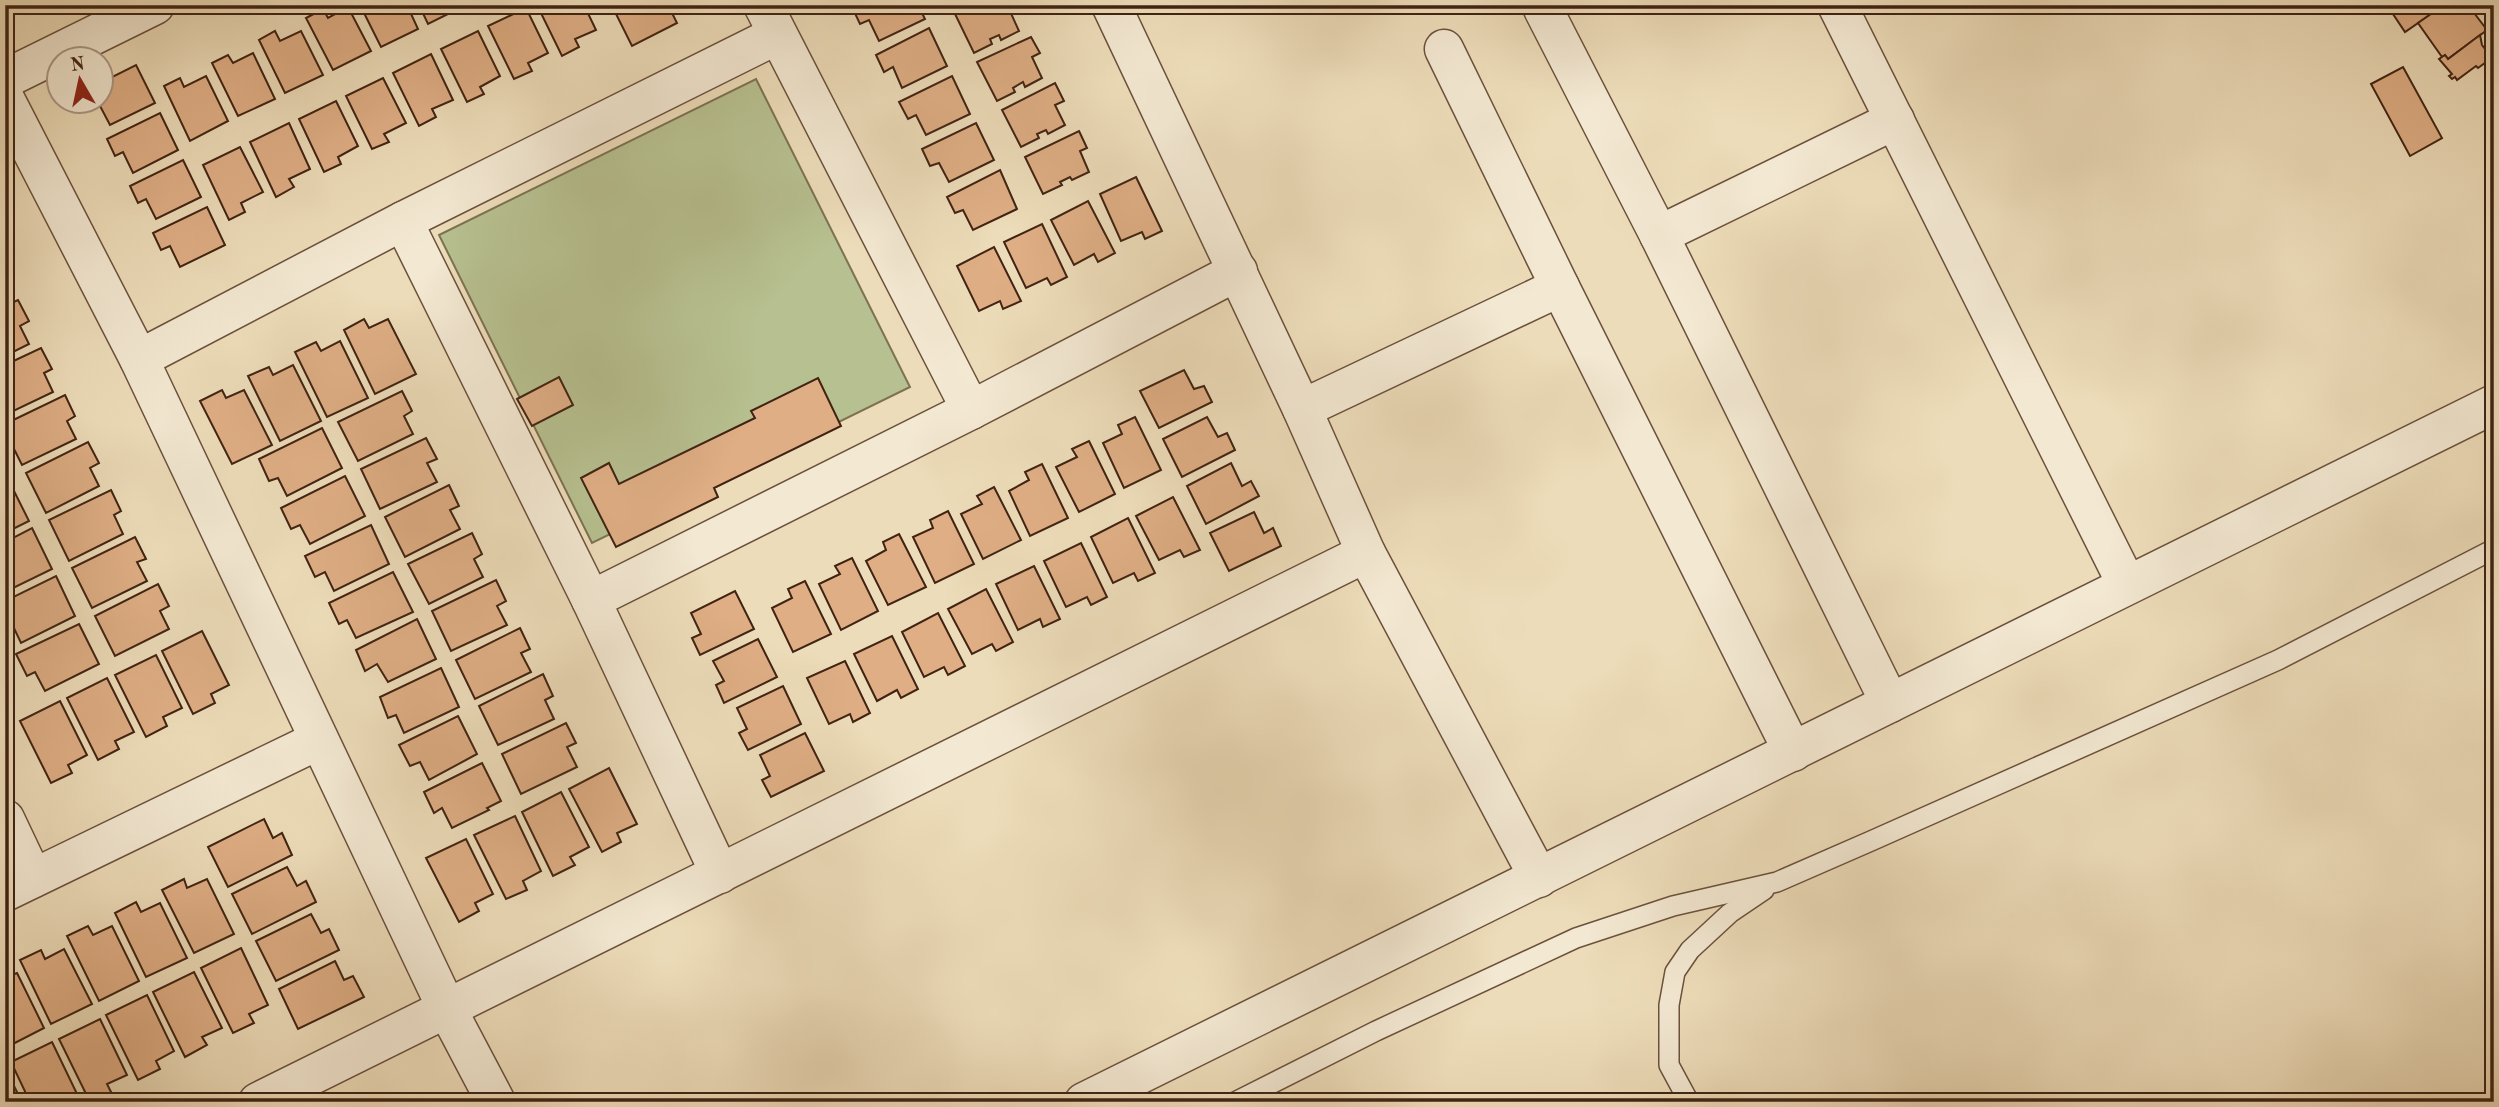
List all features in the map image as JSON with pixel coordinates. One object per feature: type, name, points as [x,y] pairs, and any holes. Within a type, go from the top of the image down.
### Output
[{"type":"street","points":[[5,79],[155,5]]},
{"type":"street","points":[[1111,5],[1303,410],[1366,553],[1539,878]]},
{"type":"street","points":[[1837,5],[2127,585]]},
{"type":"street","points":[[1543,9],[1659,235],[1890,703]]},
{"type":"street","points":[[139,359],[403,222],[770,20],[971,411]]},
{"type":"street","points":[[1444,49],[1793,752]]},
{"type":"street","points":[[5,99],[139,359],[447,1009],[496,1102]]},
{"type":"street","points":[[1659,235],[1895,120]]},
{"type":"street","points":[[403,222],[591,600],[720,874]]},
{"type":"street","points":[[591,600],[971,411],[1238,271]]},
{"type":"street","points":[[1303,410],[1560,287]]},
{"type":"street","points":[[1084,1102],[2494,404]]},
{"type":"street","points":[[258,1102],[1366,553]]},
{"type":"street","points":[[5,819],[19,885],[319,740]]},
{"type":"lane","points":[[1689,1102],[1670,1065],[1669,1005],[1675,972],[1689,950],[1730,913],[1777,882],[2278,660],[2494,549]]},
{"type":"lane","points":[[1235,1102],[1376,1031],[1576,938],[1673,906],[1777,882]]},
{"type":"green space","points":[[756,79],[910,387],[592,543],[439,235]]},
{"type":"building","points":[[360,5],[407,5],[418,29],[381,47]]},
{"type":"building","points":[[419,5],[466,5],[428,24]]},
{"type":"building","points":[[537,5],[584,5],[596,30],[575,39],[579,47],[562,56]]},
{"type":"building","points":[[618,5],[668,5],[677,23],[632,46],[613,8]]},
{"type":"building","points":[[918,5],[925,19],[879,41],[869,20],[860,24],[852,7]]},
{"type":"building","points":[[973,5],[1016,5],[1009,9],[1019,31],[1001,40],[999,35],[990,39],[992,44],[974,53],[955,14]]},
{"type":"building","points":[[2387,5],[2444,5],[2405,32]]},
{"type":"building","points":[[2444,5],[2468,5],[2487,30],[2448,59],[2445,55],[2442,57],[2418,23]]},
{"type":"building","points":[[348,7],[371,51],[333,70],[306,18],[323,9],[328,18]]},
{"type":"building","points":[[526,8],[548,53],[528,63],[532,71],[514,79],[488,26]]},
{"type":"building","points":[[929,28],[947,66],[902,88],[893,67],[884,72],[876,55]]},
{"type":"building","points":[[275,31],[280,41],[301,31],[323,75],[285,93],[259,40]]},
{"type":"building","points":[[478,31],[500,76],[480,87],[484,94],[467,102],[441,49]]},
{"type":"building","points":[[2480,35],[2482,45],[2486,50],[2490,47],[2492,50],[2489,52],[2493,57],[2457,80],[2455,77],[2452,79],[2449,76],[2452,74],[2439,59],[2445,55],[2448,59]]},
{"type":"building","points":[[1031,37],[1040,53],[1032,57],[1042,78],[1025,87],[1023,82],[1013,88],[1015,92],[997,101],[977,62]]},
{"type":"building","points":[[253,53],[275,99],[238,116],[212,63],[228,55],[233,63]]},
{"type":"building","points":[[431,54],[453,100],[432,109],[436,117],[419,126],[393,73]]},
{"type":"building","points":[[136,65],[155,103],[110,125],[105,116],[116,116],[116,75]]},
{"type":"building","points":[[2403,67],[2442,138],[2410,156],[2371,84]]},
{"type":"building","points":[[206,76],[228,121],[190,141],[164,86],[180,78],[184,87]]},
{"type":"building","points":[[952,76],[970,114],[926,135],[916,115],[908,119],[899,102]]},
{"type":"building","points":[[383,78],[406,123],[384,134],[389,142],[372,149],[346,96]]},
{"type":"building","points":[[1055,83],[1064,101],[1055,105],[1065,125],[1048,134],[1046,130],[1037,134],[1039,138],[1021,147],[1002,110]]},
{"type":"building","points":[[336,101],[358,146],[338,157],[341,164],[324,172],[299,119]]},
{"type":"building","points":[[160,113],[178,150],[133,173],[123,152],[115,156],[107,139]]},
{"type":"building","points":[[289,123],[310,169],[289,179],[294,187],[276,197],[250,142]]},
{"type":"building","points":[[976,123],[994,160],[949,182],[939,163],[930,166],[922,149]]},
{"type":"building","points":[[1079,131],[1087,148],[1080,151],[1089,172],[1072,180],[1070,177],[1060,182],[1062,185],[1043,194],[1025,157]]},
{"type":"building","points":[[240,147],[263,192],[241,203],[245,212],[229,220],[203,165]]},
{"type":"building","points":[[183,160],[201,197],[156,219],[146,199],[138,203],[130,186]]},
{"type":"building","points":[[1000,170],[1017,209],[973,230],[963,210],[955,213],[947,197]]},
{"type":"building","points":[[1136,177],[1162,231],[1145,239],[1142,232],[1121,241],[1100,194]]},
{"type":"building","points":[[1088,201],[1115,253],[1098,262],[1094,254],[1074,265],[1051,220]]},
{"type":"building","points":[[207,207],[225,245],[180,267],[170,246],[161,250],[153,233]]},
{"type":"building","points":[[1042,224],[1067,277],[1051,285],[1047,278],[1026,288],[1004,242]]},
{"type":"building","points":[[994,247],[1021,301],[1003,309],[1000,301],[979,311],[957,266]]},
{"type":"building","points":[[18,300],[29,321],[20,326],[29,344],[5,356],[5,306]]},
{"type":"building","points":[[364,319],[369,328],[388,319],[416,374],[375,394],[344,330]]},
{"type":"building","points":[[340,341],[368,398],[327,417],[295,352],[316,342],[321,351]]},
{"type":"building","points":[[41,348],[52,369],[44,373],[53,392],[5,415],[5,365]]},
{"type":"building","points":[[293,365],[321,421],[280,441],[248,376],[269,367],[273,375]]},
{"type":"building","points":[[1184,370],[1194,389],[1204,386],[1212,402],[1159,428],[1140,391]]},
{"type":"building","points":[[559,377],[573,405],[532,426],[517,399]]},
{"type":"building","points":[[818,378],[841,426],[714,488],[718,497],[616,547],[581,478],[609,463],[619,484],[755,418],[751,411]]},
{"type":"building","points":[[222,390],[226,398],[244,390],[272,445],[232,464],[200,401]]},
{"type":"building","points":[[402,391],[412,411],[404,416],[413,434],[358,461],[338,422]]},
{"type":"building","points":[[65,395],[75,416],[67,421],[76,439],[22,465],[5,431],[5,424]]},
{"type":"building","points":[[1135,417],[1161,470],[1124,488],[1103,443],[1122,434],[1118,425]]},
{"type":"building","points":[[1207,417],[1218,437],[1227,433],[1235,450],[1182,477],[1163,439]]},
{"type":"building","points":[[322,428],[342,468],[287,496],[278,478],[269,481],[259,459]]},
{"type":"building","points":[[426,438],[437,459],[427,463],[437,482],[380,509],[361,469]]},
{"type":"building","points":[[1089,441],[1115,494],[1079,512],[1056,467],[1077,457],[1072,449]]},
{"type":"building","points":[[88,442],[99,463],[90,468],[99,486],[46,513],[26,473]]},
{"type":"building","points":[[1231,463],[1242,486],[1251,481],[1259,496],[1206,524],[1187,486]]},
{"type":"building","points":[[1042,464],[1068,518],[1030,536],[1009,491],[1029,480],[1025,472]]},
{"type":"building","points":[[345,476],[365,516],[310,544],[300,525],[291,529],[281,508]]},
{"type":"building","points":[[9,481],[29,521],[5,533],[5,483]]},
{"type":"building","points":[[449,485],[459,506],[450,510],[460,529],[405,557],[385,517]]},
{"type":"building","points":[[994,487],[1021,540],[983,559],[961,514],[982,504],[977,496]]},
{"type":"building","points":[[111,490],[121,511],[114,515],[123,534],[69,561],[49,520]]},
{"type":"building","points":[[1173,497],[1200,550],[1184,557],[1180,550],[1159,560],[1136,516]]},
{"type":"building","points":[[948,511],[974,564],[935,583],[913,537],[933,528],[930,520]]},
{"type":"building","points":[[1254,512],[1264,533],[1273,528],[1281,546],[1229,571],[1210,533]]},
{"type":"building","points":[[1128,518],[1155,573],[1138,581],[1134,573],[1113,583],[1091,537]]},
{"type":"building","points":[[371,525],[389,564],[334,591],[325,572],[315,577],[305,556]]},
{"type":"building","points":[[32,528],[52,569],[5,592],[5,542]]},
{"type":"building","points":[[472,533],[482,554],[474,559],[483,577],[429,604],[408,564]]},
{"type":"building","points":[[899,534],[926,587],[888,605],[866,561],[886,550],[883,542]]},
{"type":"building","points":[[135,537],[146,559],[137,562],[147,581],[92,608],[72,568]]},
{"type":"building","points":[[1081,543],[1107,597],[1091,605],[1087,597],[1066,607],[1044,561]]},
{"type":"building","points":[[852,558],[878,611],[841,630],[819,584],[840,574],[835,566]]},
{"type":"building","points":[[1034,566],[1060,619],[1043,627],[1040,619],[1018,630],[996,584]]},
{"type":"building","points":[[393,572],[413,612],[356,638],[347,620],[339,624],[329,603]]},
{"type":"building","points":[[56,576],[75,616],[21,643],[12,624],[5,628],[5,601]]},
{"type":"building","points":[[496,580],[506,601],[497,606],[507,625],[451,651],[432,611]]},
{"type":"building","points":[[805,581],[831,634],[793,652],[772,608],[792,598],[788,589]]},
{"type":"building","points":[[158,584],[169,606],[160,611],[169,629],[115,656],[95,616]]},
{"type":"building","points":[[986,589],[1013,642],[996,651],[992,644],[972,654],[948,609]]},
{"type":"building","points":[[735,591],[754,629],[700,655],[692,638],[701,634],[691,613]]},
{"type":"building","points":[[938,613],[965,666],[948,675],[944,667],[924,677],[902,632]]},
{"type":"building","points":[[417,619],[436,659],[388,682],[377,664],[365,671],[356,650]]},
{"type":"building","points":[[79,624],[99,664],[45,691],[35,672],[27,676],[16,654]]},
{"type":"building","points":[[520,628],[530,649],[521,653],[531,672],[475,699],[456,660]]},
{"type":"building","points":[[202,631],[229,685],[211,694],[215,703],[193,714],[162,651]]},
{"type":"building","points":[[892,636],[918,689],[901,698],[897,690],[877,701],[854,654]]},
{"type":"building","points":[[758,639],[777,677],[724,703],[716,685],[724,681],[713,661]]},
{"type":"building","points":[[156,655],[182,708],[163,717],[167,726],[146,737],[115,675]]},
{"type":"building","points":[[845,661],[870,713],[853,722],[850,714],[829,724],[807,678]]},
{"type":"building","points":[[441,668],[459,707],[404,733],[396,715],[388,718],[380,697]]},
{"type":"building","points":[[543,674],[553,696],[545,700],[554,719],[498,745],[479,706]]},
{"type":"building","points":[[107,678],[134,732],[115,741],[119,749],[98,760],[67,698]]},
{"type":"building","points":[[783,686],[801,724],[748,750],[739,733],[747,729],[737,708]]},
{"type":"building","points":[[60,701],[87,755],[68,765],[72,773],[51,783],[20,721]]},
{"type":"building","points":[[458,716],[477,754],[429,780],[420,762],[410,766],[399,745]]},
{"type":"building","points":[[566,723],[576,743],[567,747],[577,767],[521,794],[502,754]]},
{"type":"building","points":[[805,733],[824,771],[771,797],[762,780],[770,776],[760,755]]},
{"type":"building","points":[[482,763],[501,801],[452,828],[442,808],[434,813],[424,792]]},
{"type":"building","points":[[609,768],[637,824],[617,833],[621,842],[602,852],[569,789]]},
{"type":"building","points":[[561,792],[589,847],[570,857],[575,865],[553,876],[522,812]]},
{"type":"building","points":[[515,816],[541,871],[523,881],[527,890],[506,899],[474,835]]},
{"type":"building","points":[[264,819],[273,838],[282,833],[292,855],[228,887],[208,847]]},
{"type":"building","points":[[466,839],[493,894],[475,903],[479,911],[459,922],[426,858]]},
{"type":"building","points":[[287,867],[297,886],[306,881],[316,902],[252,934],[232,894]]},
{"type":"building","points":[[184,879],[187,888],[207,879],[234,934],[194,953],[162,890]]},
{"type":"building","points":[[136,902],[141,912],[160,903],[187,958],[146,977],[115,913]]},
{"type":"building","points":[[311,914],[321,933],[329,929],[339,950],[276,981],[256,941]]},
{"type":"building","points":[[88,926],[93,935],[112,926],[139,981],[99,1001],[67,936]]},
{"type":"building","points":[[241,948],[268,1005],[249,1014],[254,1023],[233,1033],[201,968]]},
{"type":"building","points":[[64,949],[92,1004],[51,1024],[20,960],[41,950],[45,959]]},
{"type":"building","points":[[335,961],[344,980],[353,976],[364,997],[298,1029],[279,989]]},
{"type":"building","points":[[194,972],[222,1028],[202,1037],[207,1045],[185,1057],[153,992]]},
{"type":"building","points":[[17,973],[44,1028],[5,1048],[5,978]]},
{"type":"building","points":[[147,995],[174,1051],[156,1061],[160,1069],[138,1080],[106,1015]]},
{"type":"building","points":[[100,1019],[127,1075],[107,1084],[112,1094],[90,1102],[59,1039]]},
{"type":"building","points":[[52,1042],[79,1098],[71,1102],[30,1102],[11,1062]]},
{"type":"building","points":[[5,1068],[22,1102],[5,1102]]}]
